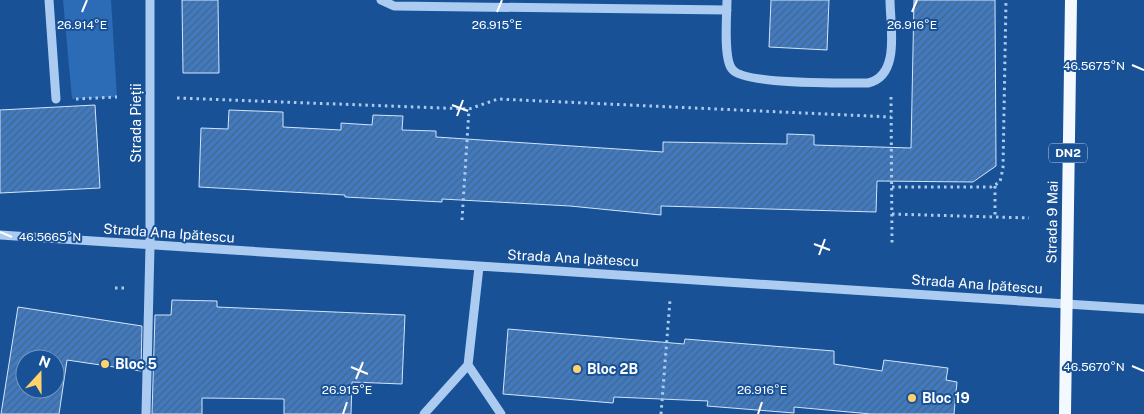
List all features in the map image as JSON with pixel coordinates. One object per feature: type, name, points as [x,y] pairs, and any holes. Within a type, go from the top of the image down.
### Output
[{"type":"main road","name":"Strada 9 Mai","points":[[1065,414],[1071,0]]},
{"type":"street","points":[[49,0],[56,99]]},
{"type":"street","name":"Strada Pieții","points":[[146,414],[150,246],[150,0]]},
{"type":"street","points":[[381,0],[394,6],[727,10]]},
{"type":"street","points":[[727,0],[728,58],[731,68],[738,75],[762,80],[868,83],[881,78],[885,73],[890,57],[890,0]]},
{"type":"street","name":"Strada Ana Ipătescu","points":[[0,235],[1144,309]]},
{"type":"street","points":[[424,414],[468,365],[479,266]]},
{"type":"street","points":[[468,365],[501,414]]},
{"type":"path","points":[[892,187],[995,186],[1000,182],[1003,172],[1006,0]]},
{"type":"path","points":[[890,57],[892,244]]},
{"type":"path","points":[[56,99],[117,97]]},
{"type":"path","points":[[177,98],[469,109],[498,99],[891,117]]},
{"type":"path","points":[[462,220],[469,109]]},
{"type":"path","points":[[995,186],[995,218]]},
{"type":"path","points":[[892,214],[1029,218]]},
{"type":"path","points":[[661,414],[670,293]]},
{"type":"shaded area","points":[[63,0],[111,0],[117,97],[72,99]]},
{"type":"building","points":[[182,0],[218,0],[219,73],[183,73]]},
{"type":"building","points":[[771,0],[829,0],[827,50],[769,47]]},
{"type":"building","points":[[914,0],[995,0],[996,166],[973,182],[877,181],[876,212],[661,206],[661,215],[570,206],[442,199],[442,202],[199,187],[201,128],[228,129],[229,110],[283,112],[283,127],[341,130],[341,123],[372,125],[373,115],[403,116],[402,130],[436,131],[436,137],[663,152],[663,142],[787,144],[787,134],[814,135],[814,145],[911,148]]},
{"type":"building","points":[[95,105],[100,188],[0,193],[0,110]]},
{"type":"building","points":[[172,300],[217,301],[217,307],[405,315],[402,384],[352,382],[351,414],[284,414],[284,399],[202,398],[202,414],[152,414],[155,315],[171,315]]},
{"type":"building","name":"Bloc 5","points":[[18,307],[142,326],[141,371],[67,360],[65,374],[65,349],[15,349],[15,399],[61,399],[59,414],[1,414]]},
{"type":"building","points":[[508,329],[684,344],[685,339],[834,351],[834,364],[882,371],[884,360],[948,368],[946,380],[957,382],[954,414],[871,414],[794,407],[794,413],[707,406],[708,401],[614,397],[613,403],[503,394]]},
{"type":"place","name":"Bloc 5","points":[[105,364]]},
{"type":"place","name":"Bloc 2B","points":[[577,369]]},
{"type":"place","name":"Bloc 19","points":[[912,398]]}]
